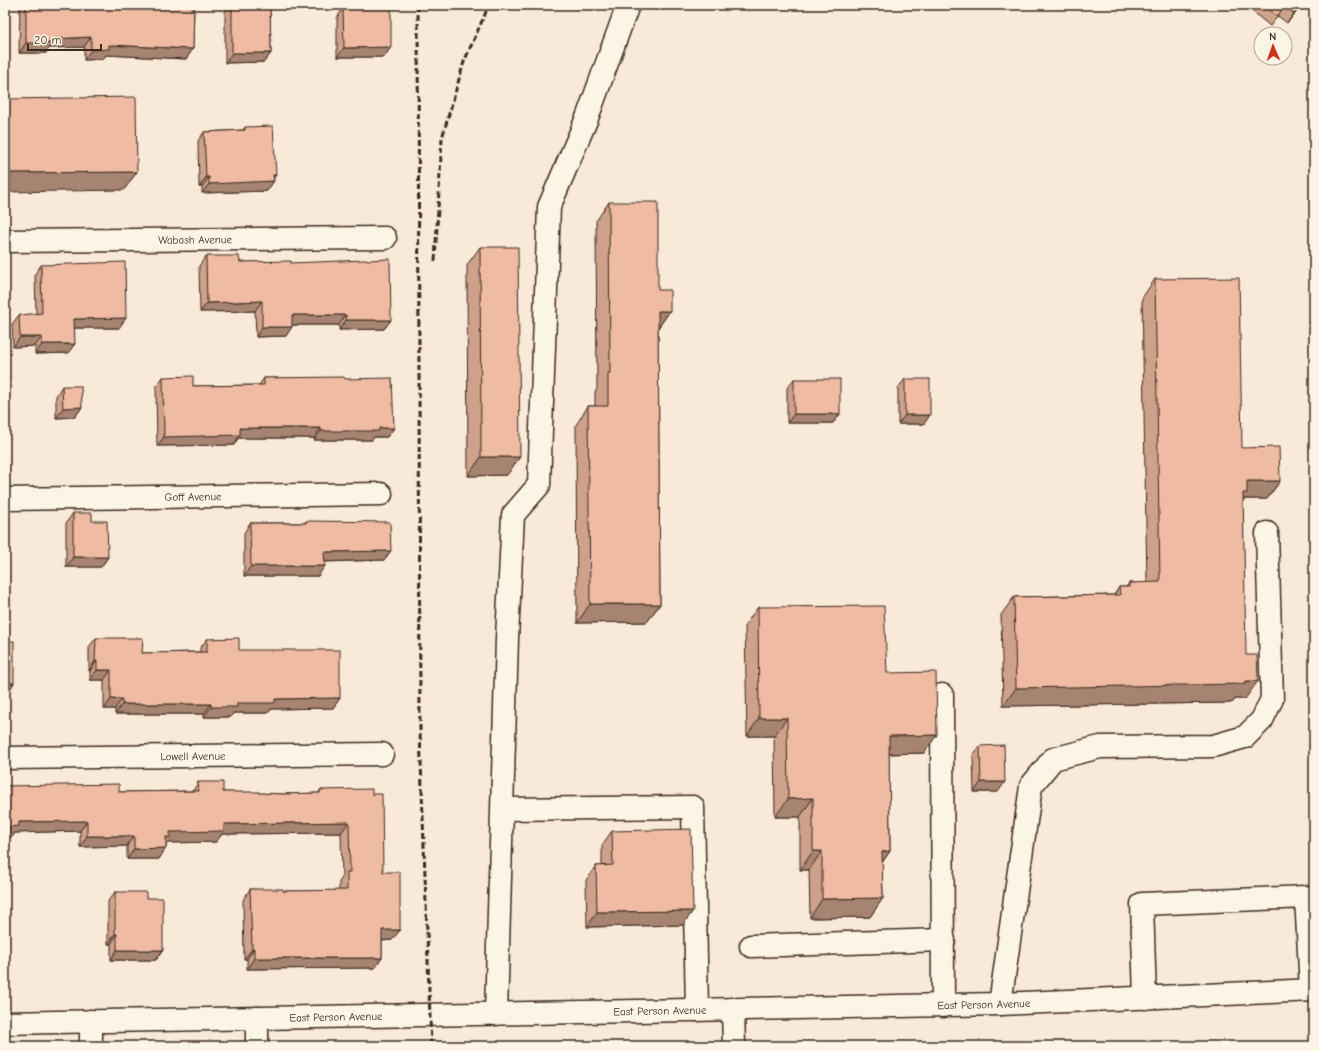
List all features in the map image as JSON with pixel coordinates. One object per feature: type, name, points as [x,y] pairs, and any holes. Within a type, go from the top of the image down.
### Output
[{"type":"main road","points":[[496,1014],[507,639],[513,515],[540,485],[548,207],[587,118],[628,5]]},
{"type":"main road","name":"Wabash Avenue","points":[[5,241],[385,238]]},
{"type":"main road","name":"Goff Avenue","points":[[5,499],[381,494]]},
{"type":"main road","points":[[1000,1004],[1031,786],[1053,759],[1100,746],[1213,746],[1245,737],[1262,720],[1272,699],[1267,533]]},
{"type":"main road","points":[[942,695],[944,940],[943,1006]]},
{"type":"main road","name":"Lowell Avenue","points":[[5,758],[382,754]]},
{"type":"main road","points":[[502,809],[693,807],[696,1010]]},
{"type":"main road","points":[[1145,998],[1142,904],[1310,892],[1312,990]]},
{"type":"main road","points":[[751,946],[944,940]]},
{"type":"main road","name":"East Person Avenue","points":[[5,1023],[943,1006],[1312,990]]},
{"type":"main road","points":[[733,1009],[734,1046]]},
{"type":"main road","points":[[257,1018],[257,1046]]},
{"type":"main road","points":[[91,1021],[91,1046]]},
{"type":"building","points":[[26,5],[194,5],[193,49],[109,45],[109,49],[91,50],[91,37],[53,39],[53,43],[26,43]]},
{"type":"building","points":[[232,5],[270,5],[271,53],[232,53]]},
{"type":"building","points":[[1263,5],[1301,5],[1294,14],[1285,6],[1277,16]]},
{"type":"building","points":[[391,7],[391,47],[344,48],[343,8]]},
{"type":"building","points":[[136,97],[137,172],[5,173],[5,99]]},
{"type":"building","points":[[273,126],[276,175],[273,175],[274,181],[209,184],[209,177],[206,177],[204,132],[245,130],[245,127]]},
{"type":"building","points":[[609,202],[658,202],[658,290],[670,290],[670,311],[658,311],[660,604],[590,604],[588,406],[608,406],[608,373],[610,373]]},
{"type":"building","points":[[480,247],[518,247],[520,457],[481,457]]},
{"type":"building","points":[[206,256],[239,256],[240,262],[291,261],[291,263],[390,259],[391,320],[346,320],[346,315],[292,315],[292,327],[262,327],[262,301],[207,303]]},
{"type":"building","points":[[125,262],[126,318],[74,319],[75,344],[42,344],[42,337],[20,337],[19,315],[42,313],[41,265]]},
{"type":"building","points":[[1239,278],[1242,448],[1279,447],[1280,481],[1247,481],[1247,493],[1243,493],[1246,655],[1257,655],[1258,681],[1246,681],[1246,684],[1016,688],[1014,597],[1120,595],[1119,587],[1129,587],[1129,583],[1160,582],[1155,279]]},
{"type":"building","points":[[193,376],[193,386],[264,385],[264,378],[392,378],[394,428],[379,428],[379,431],[321,431],[321,428],[240,428],[240,435],[164,437],[163,377]]},
{"type":"building","points":[[794,379],[840,379],[840,414],[794,414]]},
{"type":"building","points":[[905,379],[930,379],[930,415],[905,415]]},
{"type":"building","points":[[62,386],[81,386],[82,407],[63,408]]},
{"type":"building","points":[[73,513],[92,513],[92,521],[107,521],[108,557],[73,557]]},
{"type":"building","points":[[306,521],[390,522],[391,551],[324,552],[325,566],[251,566],[250,523],[306,523]]},
{"type":"building","points":[[884,606],[887,673],[936,672],[937,735],[889,736],[890,851],[882,852],[883,898],[822,899],[822,851],[813,851],[813,798],[788,799],[787,718],[759,718],[758,607]]},
{"type":"building","points":[[96,638],[143,638],[142,653],[207,652],[207,639],[239,638],[239,650],[340,650],[340,698],[275,699],[275,703],[237,703],[237,707],[211,707],[211,704],[122,704],[122,699],[111,699],[111,670],[97,670],[97,661],[95,661]]},
{"type":"building","points":[[5,641],[14,641],[14,683],[5,683]]},
{"type":"building","points":[[1004,745],[1005,782],[981,782],[980,746]]},
{"type":"building","points":[[198,782],[223,782],[223,792],[283,794],[320,793],[320,790],[372,789],[372,794],[382,794],[383,872],[400,872],[400,930],[382,930],[382,958],[254,958],[254,948],[252,949],[250,889],[283,889],[283,891],[347,890],[347,872],[350,872],[349,822],[224,824],[224,831],[170,832],[170,837],[166,837],[166,848],[134,849],[134,836],[87,836],[87,821],[19,822],[19,826],[5,827],[5,786],[119,784],[119,792],[199,791]]},
{"type":"building","points":[[691,829],[693,911],[597,912],[596,866],[613,865],[612,831]]},
{"type":"building","points":[[115,892],[146,892],[146,898],[163,898],[163,950],[117,950],[117,934],[115,934]]},
{"type":"building","points":[[1314,1042],[1314,1046],[981,1046]]},
{"type":"railway","points":[[418,5],[420,732],[431,1046]]},
{"type":"railway","points":[[435,261],[442,138],[464,62],[489,5]]}]
